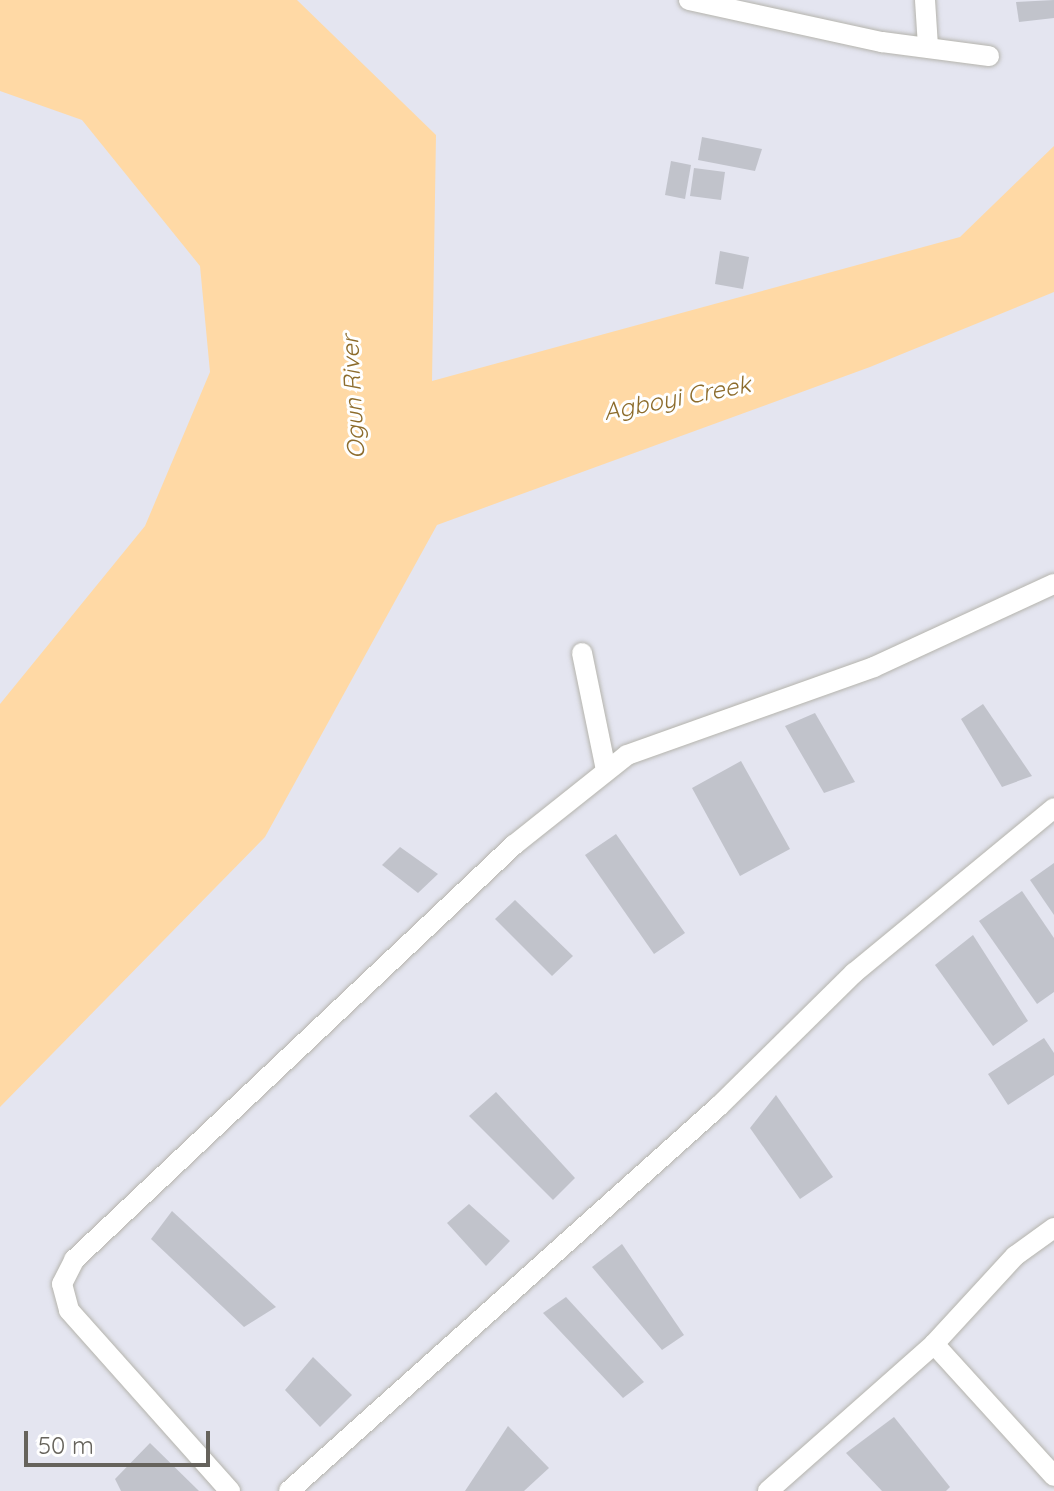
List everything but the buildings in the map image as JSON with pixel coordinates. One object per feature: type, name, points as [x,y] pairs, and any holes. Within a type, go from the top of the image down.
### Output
[{"type":"street","points":[[689,0],[989,56]]},
{"type":"street","points":[[925,0],[928,47]]},
{"type":"street","points":[[230,1491],[69,1310],[62,1296],[67,1271],[94,1239],[514,845],[606,770],[665,739],[874,667],[1054,584]]},
{"type":"street","points":[[582,653],[606,770]]},
{"type":"street","points":[[289,1491],[719,1106],[854,973],[1054,808]]},
{"type":"street","points":[[768,1491],[934,1344],[1015,1256],[1054,1228]]},
{"type":"street","points":[[934,1344],[1054,1476]]},
{"type":"water","points":[[0,0],[297,0],[436,135],[432,381],[960,237],[1054,146],[1054,292],[870,367],[437,525],[265,837],[0,1107],[0,704],[145,526],[210,372],[200,266],[82,120],[0,91]]},
{"type":"water label","name":"Ogun River","points":[[353,397]]},
{"type":"water label","name":"Agboyi Creek","points":[[677,398]]}]
